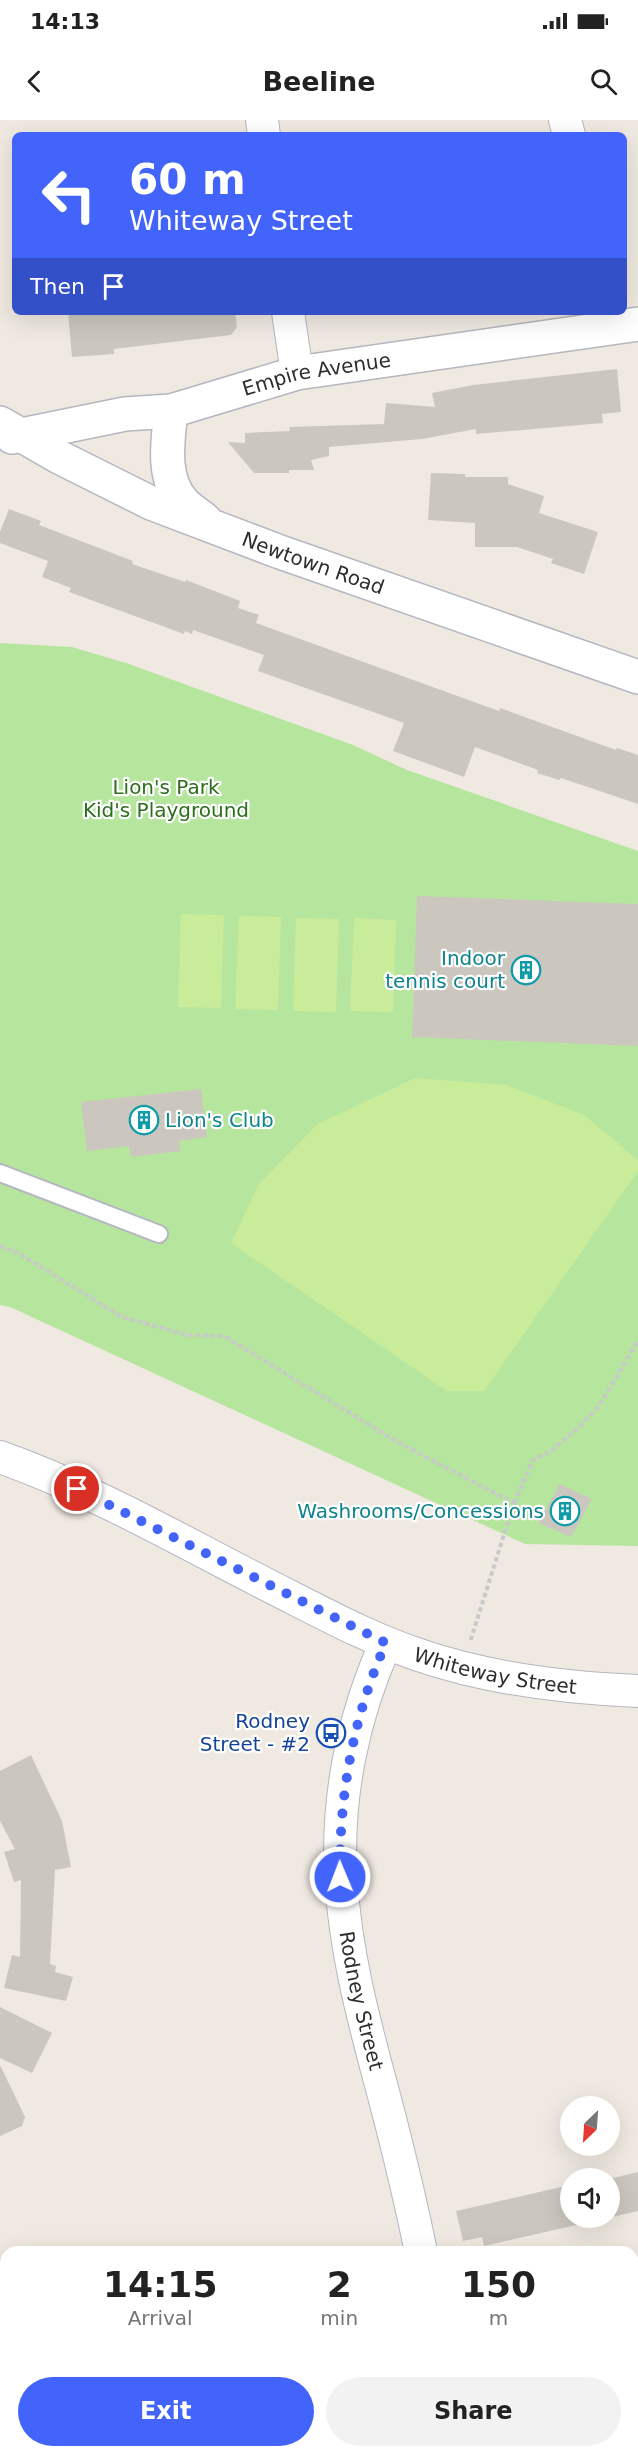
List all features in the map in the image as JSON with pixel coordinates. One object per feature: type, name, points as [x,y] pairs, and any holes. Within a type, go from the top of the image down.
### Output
[{"type":"street","points":[[288,315],[297,373]]},
{"type":"street","name":"Empire Avenue","points":[[7,433],[125,414],[171,411],[297,373],[619,321]]},
{"type":"street","points":[[171,411],[168,457],[173,483],[182,501],[213,527]]},
{"type":"street","name":"Newtown Road","points":[[7,433],[151,503],[213,527],[638,677]]},
{"type":"street","name":"Whiteway Street","points":[[0,1457],[95,1497],[386,1643],[450,1665],[514,1679],[573,1687],[638,1691]]},
{"type":"street","name":"Rodney Street","points":[[386,1643],[365,1700],[347,1774],[341,1816],[340,1877],[349,1952],[420,2246]]},
{"type":"lane","points":[[0,1173],[159,1234]]},
{"type":"path","points":[[0,1245],[18,1253],[122,1317],[187,1335],[224,1336],[407,1448],[514,1503]]},
{"type":"path","points":[[469,1646],[514,1503],[533,1461],[551,1451],[599,1406],[638,1340]]},
{"type":"green space","name":"Lion's Park Kid's Playground","points":[[0,643],[72,647],[129,664],[353,745],[407,770],[638,851],[638,1546],[525,1544],[10,1307],[0,1305]]},
{"type":"green space","points":[[181,914],[224,915],[221,1008],[178,1007]]},
{"type":"green space","points":[[239,916],[281,917],[278,1010],[235,1009]]},
{"type":"green space","points":[[296,918],[339,919],[336,1012],[293,1011]]},
{"type":"green space","points":[[354,918],[396,920],[393,1012],[350,1011]]},
{"type":"green space","points":[[415,1078],[507,1085],[584,1115],[638,1160],[638,1171],[484,1391],[447,1391],[231,1243],[259,1184],[318,1124]]},
{"type":"building","points":[[68,315],[235,315],[237,327],[231,335],[114,349],[114,354],[72,357]]},
{"type":"building","points":[[617,369],[621,412],[602,414],[603,423],[476,434],[476,429],[422,439],[329,447],[329,456],[311,460],[314,470],[289,470],[289,473],[254,473],[228,442],[245,443],[245,433],[290,431],[289,427],[384,424],[386,403],[435,407],[432,393],[473,385]]},
{"type":"building","points":[[431,473],[465,474],[465,477],[508,477],[508,484],[544,496],[539,513],[598,532],[584,574],[551,563],[553,559],[517,547],[475,547],[475,523],[428,520]]},
{"type":"building","points":[[9,509],[41,521],[39,525],[133,561],[132,564],[185,582],[186,580],[240,601],[238,608],[259,615],[256,623],[499,711],[500,708],[616,750],[617,748],[638,755],[638,804],[561,778],[559,780],[537,773],[538,770],[475,747],[464,777],[393,751],[404,723],[258,671],[264,655],[193,630],[192,634],[185,631],[184,634],[69,592],[71,588],[42,577],[48,561],[0,543],[0,532]]},
{"type":"building","name":"Indoor tennis court","points":[[417,896],[638,904],[638,1046],[412,1037]]},
{"type":"building","name":"Lion's Club","points":[[201,1089],[207,1137],[179,1141],[181,1151],[131,1157],[129,1146],[87,1151],[81,1102]]},
{"type":"building","name":"Washrooms/Concessions","points":[[560,1484],[592,1499],[571,1537],[538,1523]]},
{"type":"building","points":[[31,1755],[62,1821],[71,1867],[55,1870],[50,1964],[56,1966],[55,1972],[73,1977],[66,2001],[4,1988],[12,1955],[20,1957],[21,1880],[14,1882],[4,1852],[15,1849],[0,1821],[0,1771]]},
{"type":"building","points":[[0,2007],[52,2033],[32,2073],[0,2058]]},
{"type":"building","points":[[0,2065],[25,2117],[22,2126],[0,2136]]},
{"type":"building","points":[[638,2172],[638,2211],[620,2215],[620,2176]]},
{"type":"building","points":[[560,2187],[560,2228],[563,2228],[484,2246],[482,2237],[463,2241],[456,2211]]},
{"type":"place","name":"Indoor tennis court","points":[[526,970]]},
{"type":"place","name":"Lion's Club","points":[[144,1120]]},
{"type":"place","name":"Washrooms/Concessions","points":[[565,1511]]},
{"type":"place","name":"Rodney Street - #2","points":[[331,1733]]},
{"type":"route","points":[[77,1489],[386,1643],[371,1680],[356,1730],[347,1774],[341,1816],[340,1877]]}]
